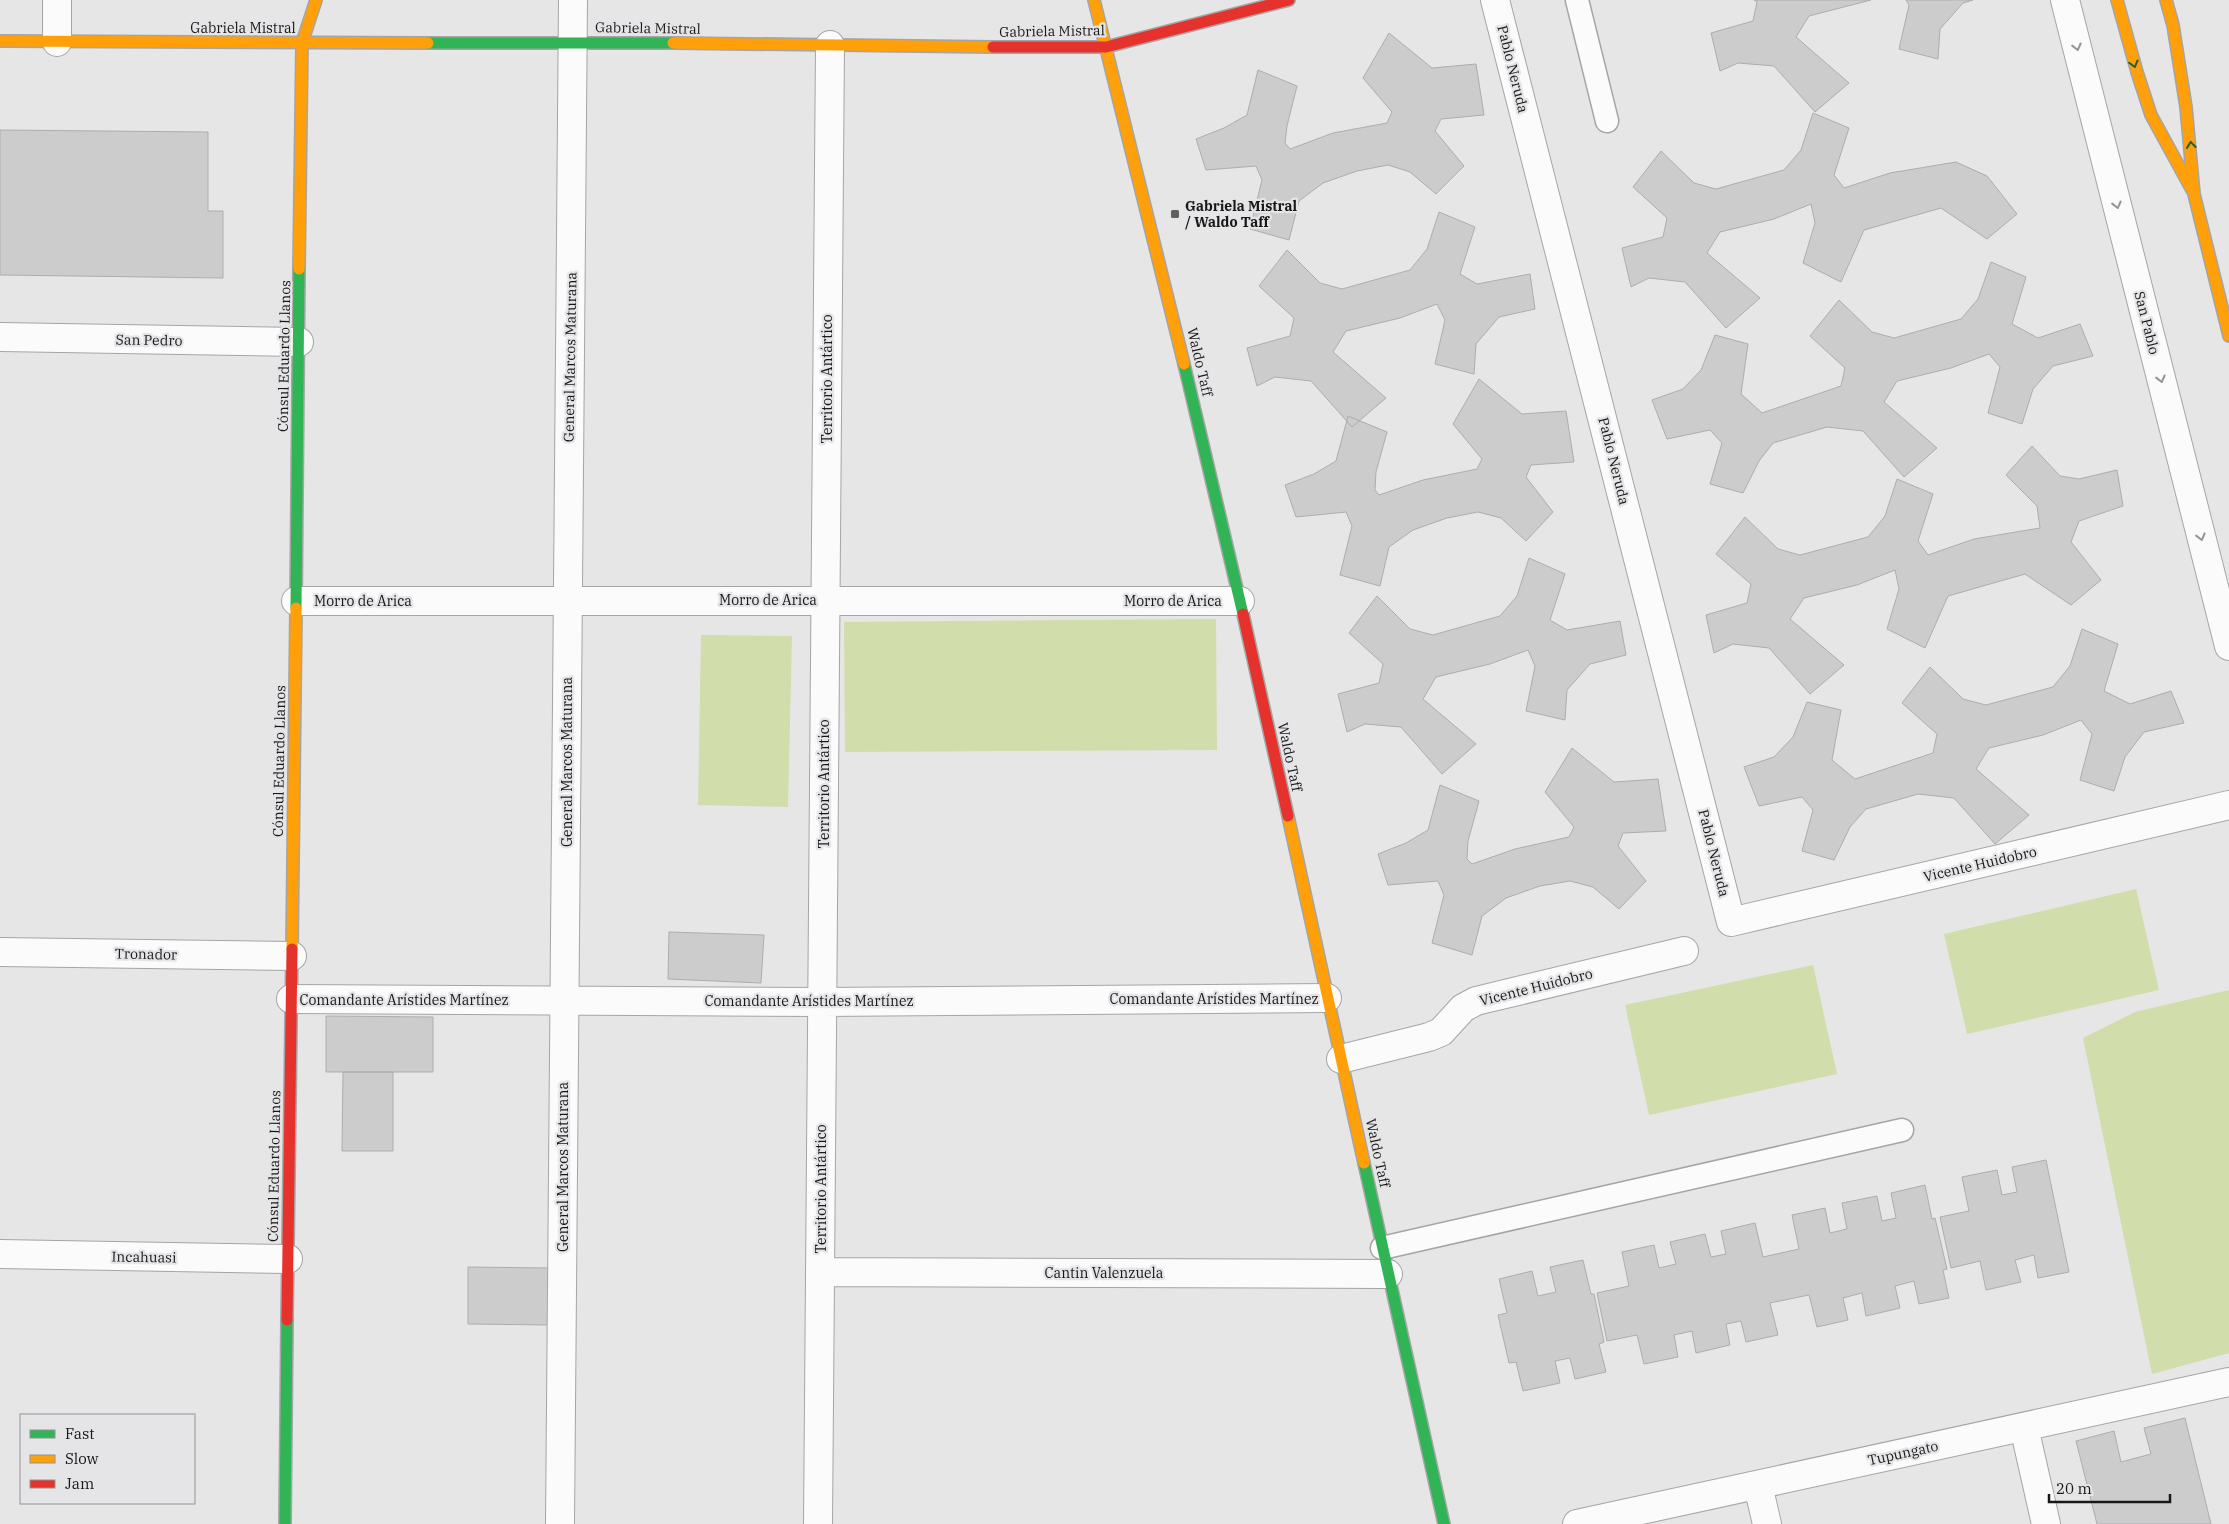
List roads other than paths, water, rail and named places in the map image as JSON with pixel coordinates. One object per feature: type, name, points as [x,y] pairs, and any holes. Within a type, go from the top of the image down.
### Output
[{"type":"street","points":[[57,0],[57,42]]},
{"type":"street","name":"Cónsul Eduardo Llanos","points":[[285,1524],[302,43],[316,0]]},
{"type":"street","name":"General Marcos Maturana","points":[[560,1524],[574,0]]},
{"type":"street","name":"Waldo Taff","points":[[1094,0],[1172,312],[1240,601],[1444,1524]]},
{"type":"street","name":"Gabriela Mistral","points":[[0,41],[573,42],[1106,47],[1289,0]]},
{"type":"street","name":"Pablo Neruda","points":[[1495,0],[1731,922]]},
{"type":"street","name":"San Pablo","points":[[2065,0],[2229,646]]},
{"type":"street","points":[[2117,0],[2151,115],[2171,155],[2194,194]]},
{"type":"street","points":[[2166,0],[2174,34],[2186,107],[2194,194],[2229,336]]},
{"type":"street","name":"Territorio Antártico","points":[[818,1524],[830,44]]},
{"type":"street","points":[[0,337],[0,345]]},
{"type":"street","name":"San Pedro","points":[[0,337],[299,342]]},
{"type":"street","name":"Morro de Arica","points":[[296,601],[1240,601]]},
{"type":"street","name":"Vicente Huidobro","points":[[1731,922],[2229,805]]},
{"type":"street","name":"Vicente Huidobro","points":[[1341,1059],[1429,1037],[1441,1032],[1462,1008],[1476,1001],[1684,951]]},
{"type":"street","name":"Tronador","points":[[0,952],[292,956]]},
{"type":"street","name":"Comandante Arístides Martínez","points":[[292,999],[822,1002],[1327,998]]},
{"type":"street","name":"Incahuasi","points":[[0,1254],[288,1259]]},
{"type":"street","name":"Cantin Valenzuela","points":[[820,1272],[1388,1274]]},
{"type":"street","name":"Tupungato","points":[[1577,1524],[2229,1382]]},
{"type":"street","points":[[2024,1427],[2046,1524]]},
{"type":"street","points":[[1758,1484],[1767,1524]]},
{"type":"lane","points":[[1577,0],[1607,121]]},
{"type":"lane","points":[[1382,1248],[1902,1130]]},
{"type":"place","name":"Gabriela Mistral / Waldo Taff","points":[[1175,214]]}]
